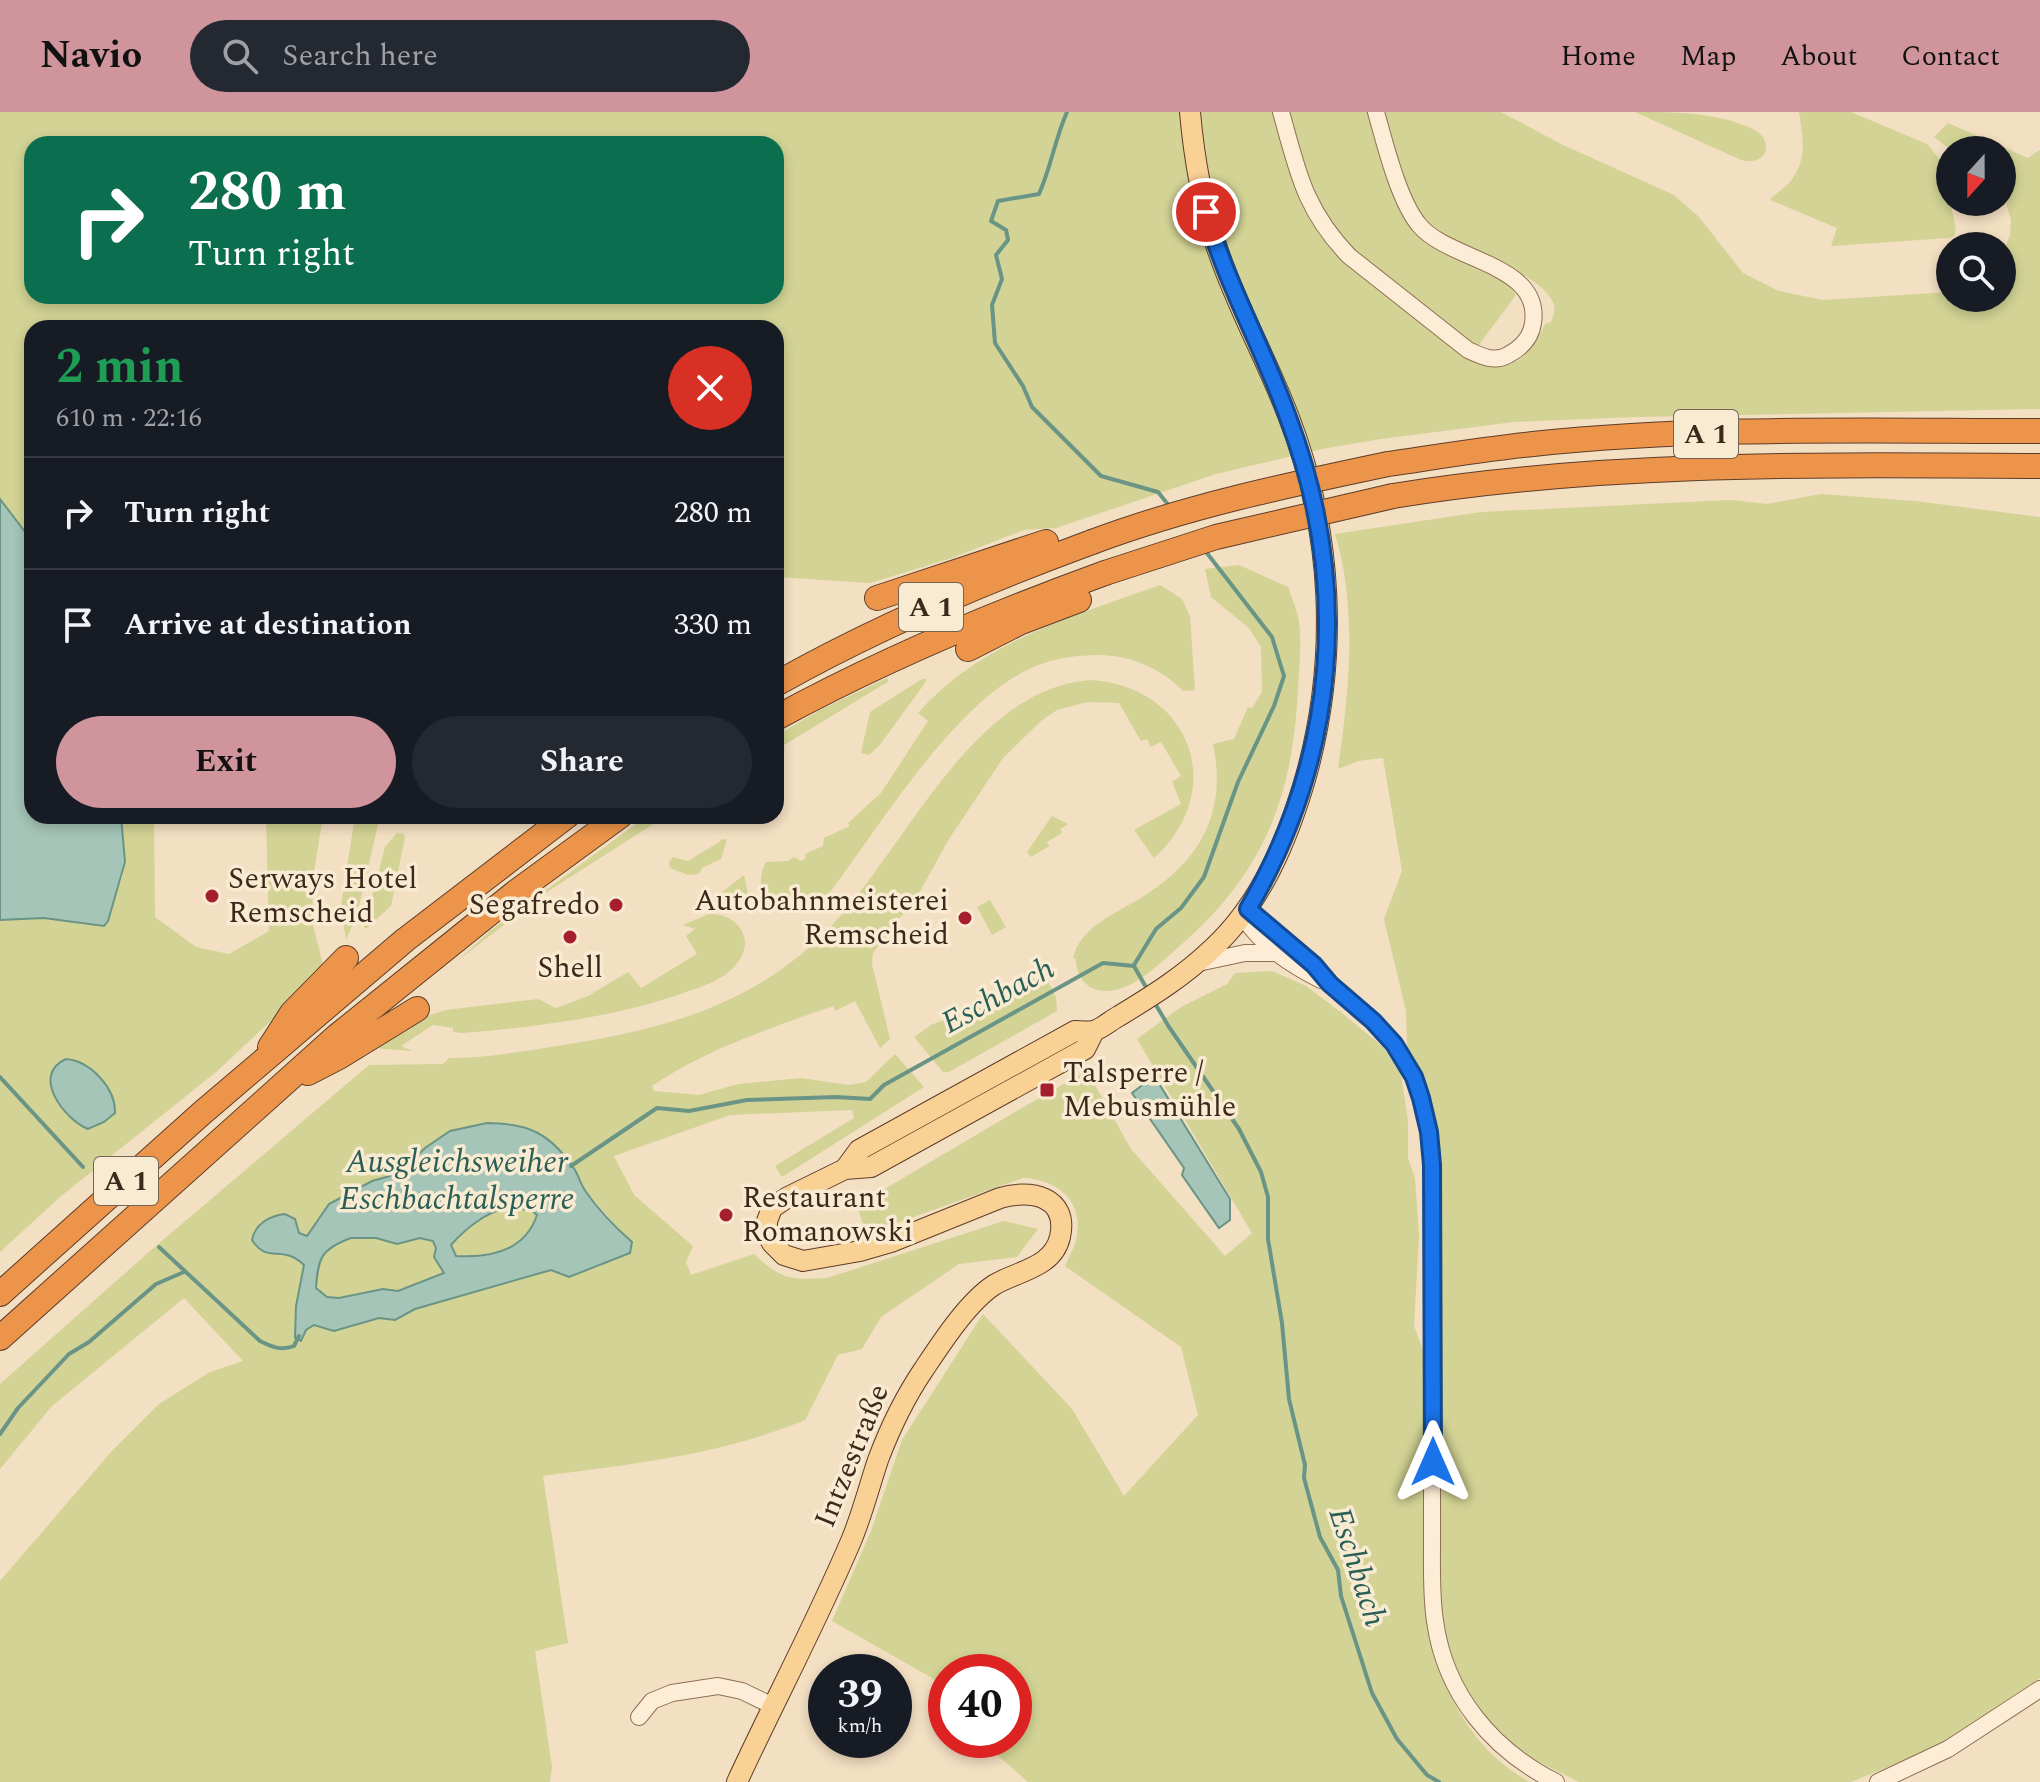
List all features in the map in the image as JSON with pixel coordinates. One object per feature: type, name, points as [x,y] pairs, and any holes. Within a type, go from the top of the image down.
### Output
[{"type":"highway","name":"A 1","points":[[784,680],[902,619],[1092,542],[1207,505],[1388,464],[1534,444],[1626,437],[1755,432],[2040,431]]},
{"type":"highway","name":"A 1","points":[[784,714],[918,647],[1001,611],[1105,573],[1216,537],[1393,496],[1538,476],[1627,471],[1757,466],[2040,466]]},
{"type":"highway","points":[[877,598],[1056,539],[1092,542]]},
{"type":"highway","points":[[968,649],[1021,622],[1084,597],[1105,573]]},
{"type":"highway","name":"A 1","points":[[0,1294],[202,1113],[405,940],[557,824]]},
{"type":"highway","name":"A 1","points":[[0,1338],[277,1089],[425,963],[609,824]]},
{"type":"highway","points":[[254,1070],[292,1013],[346,958]]},
{"type":"highway","points":[[277,1089],[339,1057],[417,1009]]},
{"type":"main road","points":[[1190,112],[1197,168],[1211,231],[1302,456],[1321,537],[1327,595],[1326,670],[1312,752],[1289,826],[1272,866],[1245,913],[1198,963]]},
{"type":"main road","name":"Intzestraße","points":[[737,1782],[851,1540],[885,1443],[916,1381],[945,1339],[979,1299],[992,1287],[1033,1268],[1049,1256],[1059,1242],[1061,1231],[1060,1218],[1052,1203],[1023,1193],[1000,1198],[891,1242],[815,1260],[791,1258],[776,1248],[769,1239],[768,1216],[779,1202],[845,1169],[859,1150],[1075,1031],[1094,1031],[1159,992],[1198,963]]},
{"type":"street","points":[[1281,112],[1313,211],[1340,247],[1468,350],[1487,359],[1502,358],[1515,352],[1532,331],[1532,299],[1521,284],[1505,273],[1447,246],[1429,236],[1418,225],[1406,204],[1376,112]]},
{"type":"street","points":[[1245,913],[1257,937],[1276,953],[1330,984]]},
{"type":"street","points":[[1245,913],[1314,965],[1330,984],[1373,1021],[1394,1044],[1414,1077],[1429,1132],[1434,1620],[1441,1651],[1455,1687],[1479,1724],[1515,1757],[1556,1782]]},
{"type":"street","points":[[1198,963],[1245,953],[1276,953]]},
{"type":"street","points":[[639,1717],[652,1701],[672,1693],[718,1686],[742,1691],[773,1706]]},
{"type":"street","points":[[1878,1782],[1930,1760],[2040,1689]]},
{"type":"green space","points":[[0,112],[1369,112],[1405,218],[1417,234],[1437,250],[1508,284],[1516,295],[1469,358],[1494,366],[1505,366],[1524,356],[1545,324],[1551,322],[1554,304],[1545,291],[1531,280],[1456,241],[1427,220],[1405,183],[1384,112],[1501,112],[1563,145],[1674,195],[1699,217],[1743,273],[1779,291],[1823,300],[1936,293],[1936,312],[2016,312],[2016,232],[2010,232],[2010,216],[2016,216],[2016,153],[2028,158],[2040,150],[2040,409],[1514,422],[1381,439],[1322,449],[1216,474],[1056,528],[1024,530],[952,558],[870,583],[784,578],[784,320],[24,320],[24,530],[0,499]]},
{"type":"green space","points":[[1635,112],[1696,114],[1739,123],[1760,134],[1766,145],[1765,151],[1757,160],[1741,160]]},
{"type":"green space","points":[[1799,112],[1851,112],[1927,144],[1936,155],[1936,216],[1953,216],[1955,232],[1936,232],[1936,239],[1831,246],[1837,228],[1770,200],[1795,175],[1802,157]]},
{"type":"green space","points":[[1948,123],[1978,136],[1934,137]]},
{"type":"green space","points":[[1821,494],[1915,501],[2040,517],[2040,1678],[1934,1748],[1851,1782],[1579,1782],[1533,1759],[1487,1718],[1466,1689],[1445,1635],[1440,1602],[1438,1148],[1435,1116],[1428,1092],[1407,1048],[1406,1011],[1384,919],[1402,871],[1383,758],[1358,761],[1338,769],[1348,681],[1349,621],[1347,592],[1335,534],[1481,512],[1730,500],[1767,504]]},
{"type":"green space","points":[[1239,565],[1288,587],[1298,618],[1300,656],[1295,731],[1279,803],[1250,866],[1203,924],[1158,965],[1134,982],[1116,990],[1093,989],[1078,972],[1076,959],[1073,958],[1077,947],[1091,930],[1160,885],[1193,853],[1212,814],[1216,793],[1217,769],[1213,744],[1234,739],[1248,707],[1252,708],[1262,692],[1261,647],[1249,628],[1211,597],[1205,569]]},
{"type":"green space","points":[[1160,585],[1182,599],[1190,616],[1195,690],[1183,691],[1156,670],[1113,656],[1064,658],[1029,669],[1001,686],[973,709],[947,737],[831,891],[820,901],[804,912],[788,913],[779,911],[766,898],[761,881],[766,862],[788,861],[794,857],[801,861],[806,858],[805,854],[823,846],[824,838],[850,826],[848,823],[881,793],[928,721],[918,713],[943,688],[999,649],[1030,634]]},
{"type":"green space","points":[[887,678],[889,681],[784,745],[784,731]]},
{"type":"green space","points":[[926,679],[925,683],[879,746],[869,755],[861,753],[870,712]]},
{"type":"green space","points":[[1090,680],[1125,687],[1153,701],[1174,721],[1188,746],[1193,773],[1190,802],[1177,831],[1154,858],[1134,830],[1181,804],[1172,782],[1181,776],[1161,742],[1151,747],[1147,739],[1141,741],[1119,703],[1087,702],[1057,710],[1041,721],[1003,758],[949,839],[919,893],[873,953],[872,964],[890,1039],[880,1048],[855,1001],[835,1011],[833,1006],[740,1040],[694,1061],[652,1086],[654,1091],[699,1095],[738,1084],[801,1078],[849,1085],[866,1082],[895,1054],[924,1087],[782,1177],[775,1166],[854,1118],[852,1110],[730,1115],[614,1156],[634,1195],[693,1246],[686,1262],[691,1275],[754,1254],[779,1274],[804,1279],[827,1278],[1004,1221],[1038,1229],[1017,1257],[959,1264],[881,1317],[862,1349],[838,1355],[805,1420],[709,1450],[543,1476],[568,1643],[535,1651],[552,1767],[550,1782],[0,1782],[0,1581],[111,1452],[159,1404],[210,1372],[243,1361],[184,1298],[52,1406],[0,1469],[0,1384],[150,1251],[369,1065],[443,1064],[449,1058],[520,1052],[598,1039],[695,1014],[756,986],[812,945],[844,912],[969,748],[1005,715],[1045,691]],"holes":[[[487,1123],[511,1123],[580,1178],[585,1190],[622,1233],[601,1266],[569,1277],[552,1270],[415,1309],[395,1320],[379,1318],[334,1331],[314,1325],[306,1330],[296,1306],[304,1264],[288,1255],[264,1251],[252,1240],[253,1232],[296,1225],[299,1233],[307,1236],[329,1204],[372,1181],[403,1169],[425,1148],[450,1131]]]},
{"type":"green space","points":[[1052,816],[1068,824],[1060,829],[1062,833],[1047,842],[1049,846],[1031,857],[1027,852]]},
{"type":"green space","points":[[122,824],[154,824],[155,917],[196,947],[229,954],[269,931],[266,824],[322,824],[312,884],[313,926],[323,964],[319,976],[216,1072],[60,1197],[0,1252],[0,920],[44,918],[104,926],[123,875]],"holes":[[[66,1059],[91,1070],[111,1090],[50,1086],[54,1068]]]},
{"type":"green space","points":[[354,824],[378,824],[357,914],[346,940],[341,906]]},
{"type":"green space","points":[[636,824],[653,824],[542,895],[456,962],[490,931]]},
{"type":"green space","points":[[397,833],[405,837],[391,906],[364,928],[385,847]]},
{"type":"green space","points":[[727,839],[721,859],[702,868],[699,874],[688,875],[670,868],[669,862],[673,857],[688,861],[719,840]]},
{"type":"green space","points":[[744,875],[751,909],[750,911],[721,893]]},
{"type":"green space","points":[[990,900],[1006,927],[992,935],[977,907]]},
{"type":"green space","points":[[709,914],[735,922],[744,936],[745,944],[733,968],[707,984],[633,1008],[547,1024],[463,1033],[433,1025],[401,1046],[412,1051],[374,1048],[417,1019],[446,1010],[538,999],[556,1008],[588,996],[628,972],[641,988],[697,954],[686,936],[695,929],[683,925]]},
{"type":"green space","points":[[1041,966],[1056,998],[1057,1011],[949,1072],[943,1072],[914,1037],[931,1025],[975,1008],[1030,978],[1031,972]]},
{"type":"green space","points":[[1272,971],[1306,986],[1383,1047],[1401,1075],[1408,1121],[1408,1158],[1415,1178],[1419,1236],[1414,1326],[1425,1355],[1427,1626],[1441,1672],[1462,1716],[1491,1753],[1530,1782],[1028,1782],[1001,1758],[1032,1758],[1032,1654],[928,1654],[928,1676],[912,1667],[912,1654],[890,1654],[832,1621],[871,1531],[902,1440],[983,1314],[1072,1409],[1124,1496],[1198,1415],[1181,1347],[1065,1266],[1075,1243],[1078,1222],[1071,1201],[1056,1187],[1023,1178],[866,1234],[857,1205],[1087,1071],[1131,1149],[1225,1256],[1252,1233],[1137,1039],[1181,1007],[1227,984],[1235,973]]},
{"type":"green space","points":[[519,1208],[532,1210],[537,1215],[532,1227],[515,1244],[482,1256],[456,1257],[451,1245],[465,1231],[500,1211]]},
{"type":"green space","points":[[351,1238],[376,1238],[397,1244],[420,1238],[434,1241],[435,1257],[444,1273],[398,1291],[383,1289],[339,1298],[327,1297],[316,1288],[320,1262],[333,1246]]},
{"type":"water","points":[[0,499],[24,530],[24,824],[122,824],[125,862],[104,926],[44,918],[0,920]]},
{"type":"water","points":[[66,1059],[92,1070],[106,1085],[115,1113],[104,1122],[88,1129],[61,1107],[51,1086],[51,1075],[56,1066]]},
{"type":"water","points":[[1149,1080],[1158,1082],[1230,1199],[1230,1220],[1219,1228],[1182,1175],[1184,1168],[1132,1093]]},
{"type":"water","name":"Ausgleichsweiher Eschbachtalsperre","points":[[487,1123],[515,1125],[548,1139],[575,1170],[596,1205],[632,1242],[630,1253],[569,1277],[551,1270],[415,1309],[395,1320],[379,1318],[334,1331],[314,1325],[306,1330],[301,1341],[295,1338],[296,1306],[304,1265],[288,1255],[269,1253],[258,1247],[252,1240],[256,1229],[268,1219],[285,1214],[295,1219],[299,1233],[307,1236],[329,1204],[372,1181],[403,1169],[425,1148],[450,1131]],"holes":[[[507,1208],[531,1210],[537,1215],[524,1237],[505,1250],[481,1256],[456,1256],[451,1245],[462,1233],[484,1217]],[[351,1238],[376,1238],[397,1244],[420,1238],[433,1241],[436,1248],[434,1257],[444,1273],[398,1291],[383,1289],[339,1298],[327,1297],[316,1288],[320,1262],[333,1246]]]},
{"type":"waterway","points":[[1067,112],[1039,194],[998,201],[991,221],[1006,230],[1008,240],[996,255],[1002,279],[992,305],[995,343],[1023,386],[1032,407],[1101,476],[1158,492],[1170,507]]},
{"type":"waterway","points":[[1134,965],[1156,929],[1181,908],[1204,877],[1238,782],[1274,706],[1284,676],[1272,637],[1203,548]]},
{"type":"waterway","name":"Eschbach","points":[[571,1166],[657,1108],[689,1111],[747,1100],[870,1099],[884,1085],[1103,963],[1134,966],[1147,989]]},
{"type":"waterway","name":"Eschbach","points":[[1153,1000],[1239,1129],[1261,1172],[1268,1197],[1268,1239],[1282,1323],[1289,1399],[1305,1465],[1304,1478],[1320,1537],[1338,1570],[1341,1596],[1372,1693],[1397,1739],[1427,1775],[1439,1782]]},
{"type":"waterway","name":"Eschbach","points":[[0,1077],[83,1167]]},
{"type":"waterway","name":"Eschbach","points":[[159,1247],[260,1341],[285,1348],[294,1346],[299,1336]]},
{"type":"waterway","points":[[0,1434],[18,1408],[69,1354],[89,1342],[156,1284],[184,1272]]},
{"type":"place","name":"Serways Hotel Remscheid","points":[[212,896]]},
{"type":"place","name":"Segafredo","points":[[616,905]]},
{"type":"place","name":"Autobahnmeisterei Remscheid","points":[[965,918]]},
{"type":"place","name":"Shell","points":[[570,937]]},
{"type":"place","name":"Talsperre / Mebusmühle","points":[[1047,1090]]},
{"type":"place","name":"Restaurant Romanowski","points":[[726,1215]]},
{"type":"route","points":[[1206,212],[1225,269],[1302,456],[1321,537],[1327,595],[1326,670],[1312,752],[1289,826],[1272,866],[1248,909],[1314,965],[1330,984],[1382,1030],[1414,1077],[1429,1132],[1432,1165],[1433,1462]]}]
